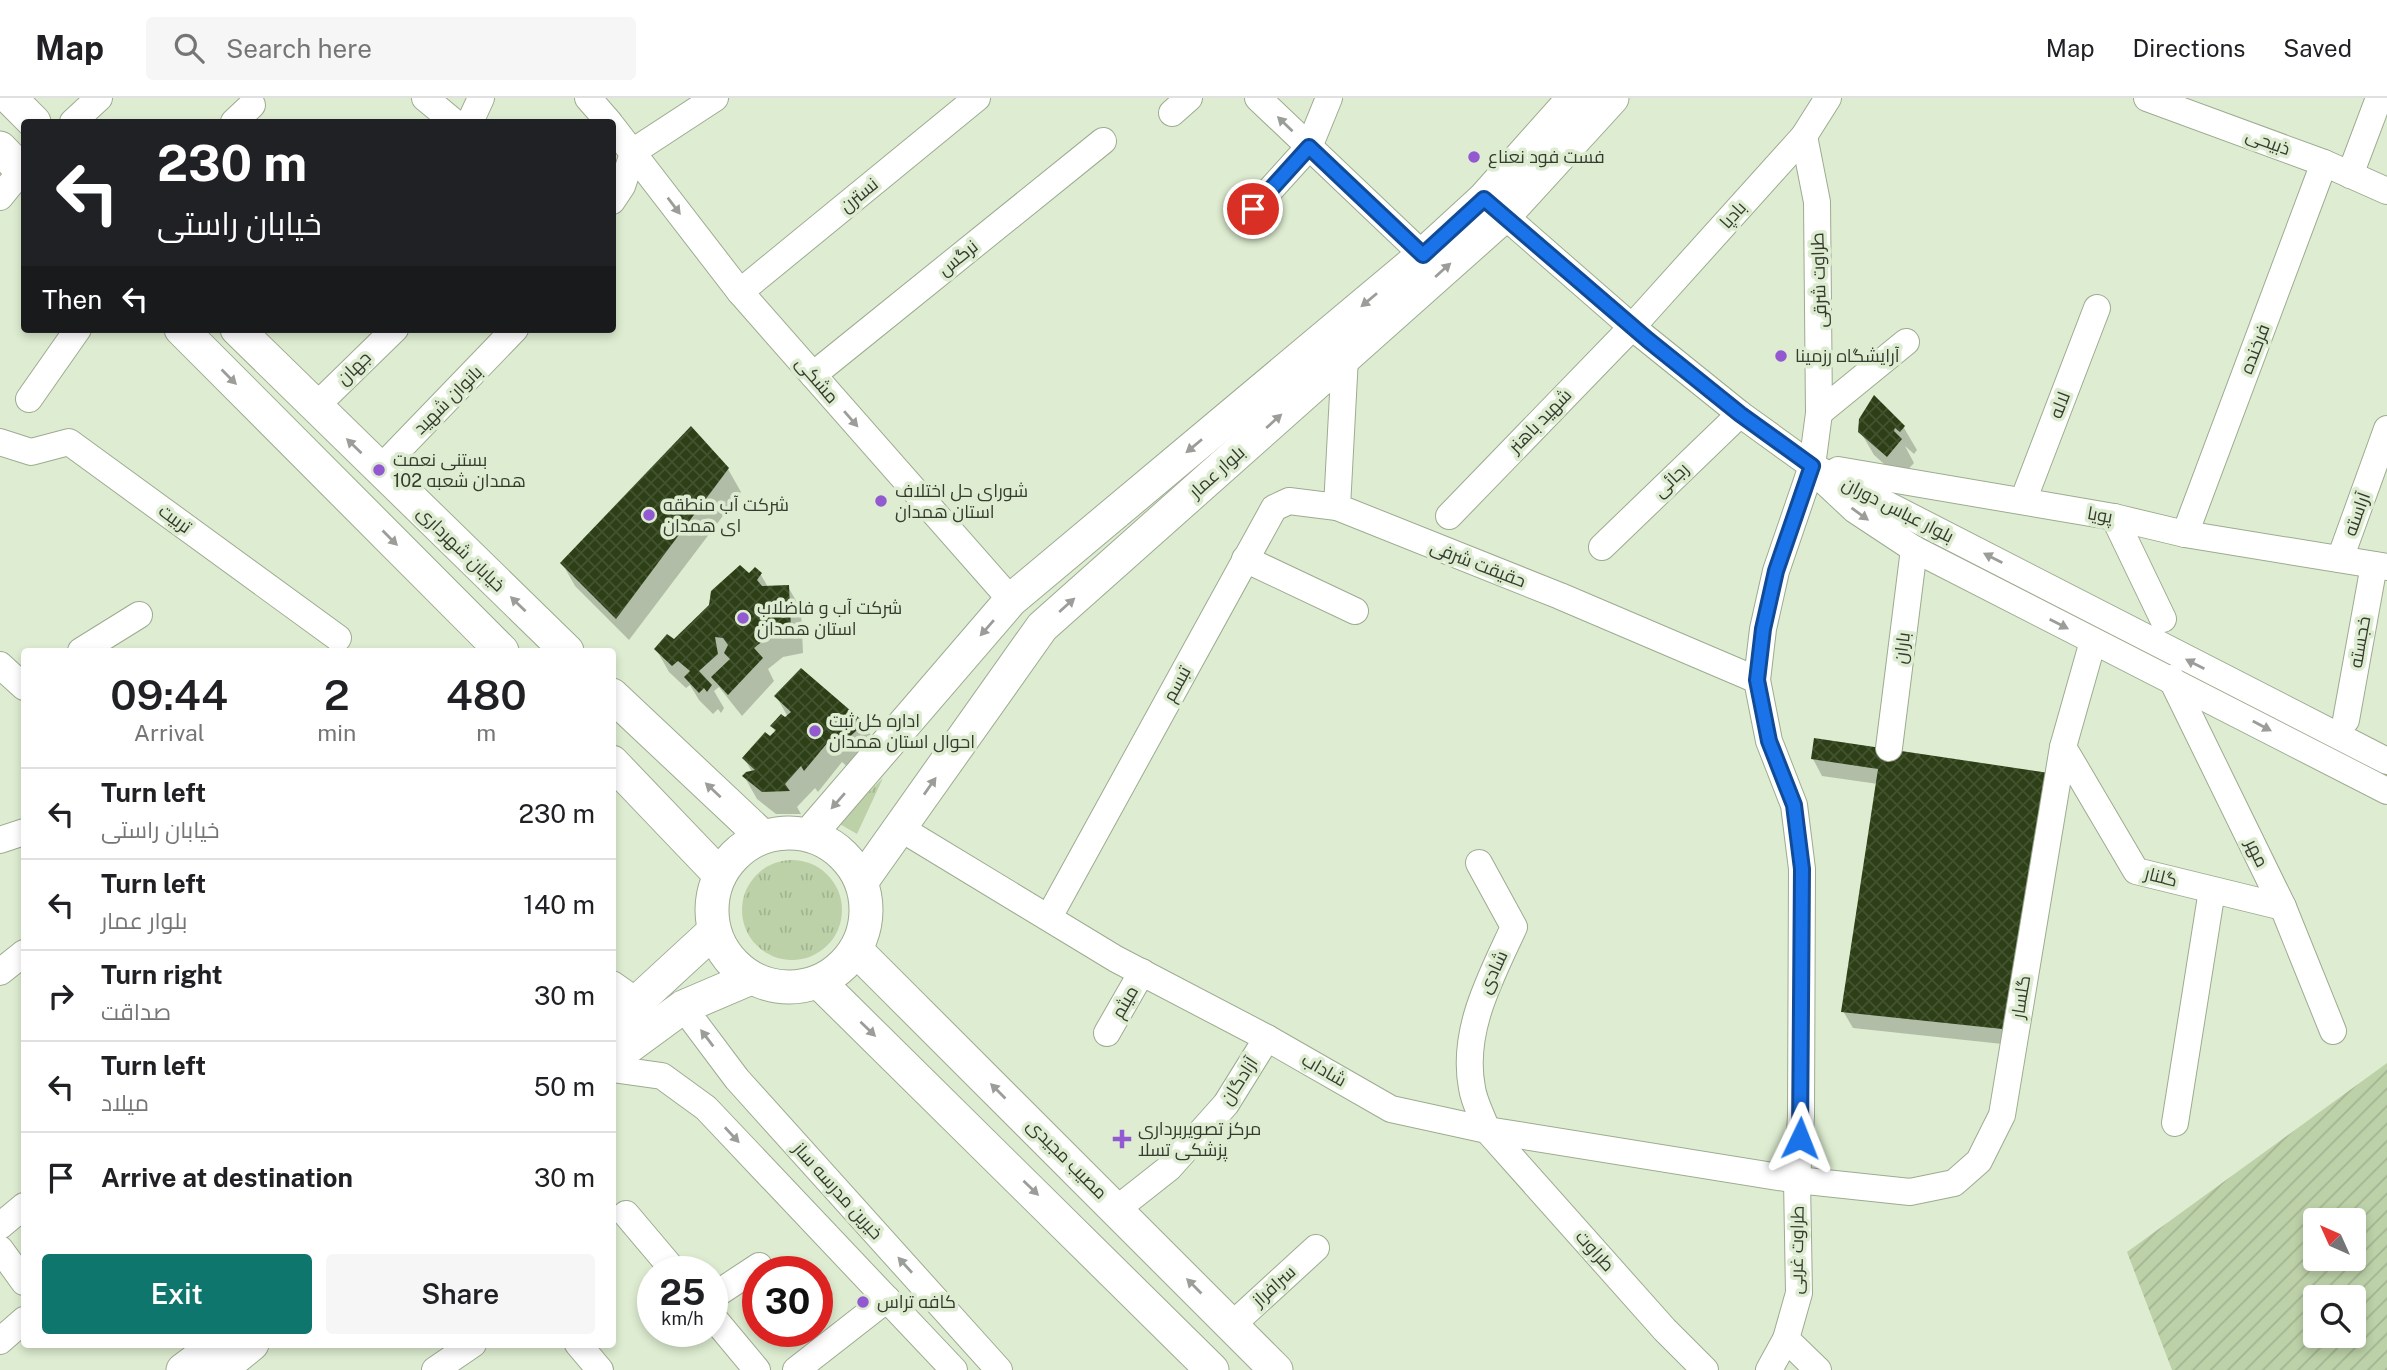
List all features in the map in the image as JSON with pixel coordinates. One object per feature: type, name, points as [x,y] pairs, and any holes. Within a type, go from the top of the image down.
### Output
[{"type":"main road","points":[[10,98],[31,119]]},
{"type":"main road","name":"بلوار عمار","points":[[809,835],[1011,600],[1423,255],[1495,207],[1574,98]]},
{"type":"main road","name":"بلوار عمار","points":[[862,881],[1042,627],[1345,357],[1495,207],[1612,98]]},
{"type":"main road","points":[[185,333],[499,648]]},
{"type":"main road","name":"خیابان شهرداری","points":[[241,333],[314,408],[564,648]]},
{"type":"main road","points":[[616,699],[763,837]]},
{"type":"main road","points":[[616,766],[720,875]]},
{"type":"main road","points":[[786,832],[809,835],[831,844],[849,860],[862,881],[866,916],[856,950],[840,969],[819,982],[797,988],[773,986],[751,978],[735,966],[722,950],[714,931],[711,912],[720,875],[730,859],[763,837],[786,832]]},
{"type":"main road","points":[[616,1022],[714,931]]},
{"type":"main road","name":"مصیب مجیدی","points":[[856,950],[1276,1370]]},
{"type":"main road","points":[[616,1056],[683,1007],[751,978]]},
{"type":"main road","points":[[819,982],[1212,1370]]},
{"type":"main road","points":[[183,1370],[213,1348]]},
{"type":"main road","points":[[220,1370],[248,1348]]},
{"type":"street","points":[[76,119],[99,98]]},
{"type":"street","points":[[425,98],[450,119]]},
{"type":"street","points":[[471,119],[481,98]]},
{"type":"street","name":"مشکی","points":[[588,98],[607,119]]},
{"type":"street","points":[[616,195],[622,186],[634,151],[715,98]]},
{"type":"street","name":"نسترن","points":[[740,292],[977,98]]},
{"type":"street","points":[[1258,98],[1423,255]]},
{"type":"street","points":[[1253,209],[1309,147],[1329,98]]},
{"type":"street","name":"بادپا","points":[[1632,327],[1804,136],[1828,98]]},
{"type":"street","name":"ذبیحی","points":[[2147,98],[2324,163],[2387,191]]},
{"type":"street","points":[[2350,175],[2379,98]]},
{"type":"street","name":"مشکی","points":[[616,130],[740,292],[1011,600]]},
{"type":"street","name":"طراوت شرقی","points":[[1804,136],[1817,202],[1819,413],[1812,466]]},
{"type":"street","name":"نرگس","points":[[813,375],[1103,141]]},
{"type":"street","name":"فرخنده","points":[[2185,534],[2324,163]]},
{"type":"street","points":[[0,197],[15,164]]},
{"type":"street","points":[[1495,207],[1632,327],[1740,414],[1812,466]]},
{"type":"street","name":"لاله","points":[[2023,501],[2097,308]]},
{"type":"street","name":"شهید باهنر","points":[[1449,516],[1632,327]]},
{"type":"street","points":[[29,399],[75,333]]},
{"type":"street","name":"جهان","points":[[314,408],[391,333]]},
{"type":"street","name":"بانوان شهید","points":[[379,470],[511,333]]},
{"type":"street","points":[[1819,413],[1906,342]]},
{"type":"street","points":[[1337,507],[1345,357]]},
{"type":"street","name":"رجائی","points":[[1602,547],[1740,414]]},
{"type":"street","name":"آراسته","points":[[2340,559],[2387,429]]},
{"type":"street","name":"تربیت","points":[[0,442],[31,452],[69,442],[338,638]]},
{"type":"street","name":"پویا","points":[[1812,466],[2113,517],[2185,534],[2380,566]]},
{"type":"street","name":"بلوار عباس دوران","points":[[1812,466],[1855,510],[1914,549],[2171,678],[2387,791]]},
{"type":"street","name":"بلوار عباس دوران","points":[[1812,466],[2387,761]]},
{"type":"street","name":"طراوت غربی","points":[[1769,1370],[1786,1339],[1799,1293],[1797,1180],[1801,1116],[1802,869],[1794,805],[1769,741],[1757,680],[1763,629],[1776,571],[1812,466]]},
{"type":"street","name":"تبسم","points":[[1049,917],[1274,508],[1289,501],[1337,507]]},
{"type":"street","name":"حقیقت شرفی","points":[[1337,507],[1560,596],[1757,680]]},
{"type":"street","points":[[2113,517],[2163,619]]},
{"type":"street","name":"باران","points":[[1889,748],[1914,549]]},
{"type":"street","points":[[1245,559],[1355,611]]},
{"type":"street","name":"خجسته","points":[[2347,720],[2380,566]]},
{"type":"street","points":[[86,648],[139,615]]},
{"type":"street","name":"گلسار","points":[[1797,1180],[1910,1192],[1954,1183],[1979,1161],[2001,1115],[2063,747],[2093,641]]},
{"type":"street","points":[[0,665],[21,686]]},
{"type":"street","name":"مهر","points":[[2171,678],[2283,907],[2333,1031]]},
{"type":"street","points":[[0,696],[21,690]]},
{"type":"street","name":"گلنار","points":[[2063,747],[2136,871],[2283,907]]},
{"type":"street","name":"شاداب","points":[[900,828],[1142,972],[1267,1038],[1391,1109],[1486,1130],[1797,1180]]},
{"type":"street","points":[[0,840],[21,833]]},
{"type":"street","name":"شادی","points":[[1479,863],[1514,927],[1479,1001],[1471,1058],[1472,1088],[1486,1130]]},
{"type":"street","points":[[2175,1123],[2212,890]]},
{"type":"street","points":[[0,972],[21,955]]},
{"type":"street","name":"میثم","points":[[1107,1033],[1142,972]]},
{"type":"street","points":[[616,987],[639,1003]]},
{"type":"street","name":"خیرین مدرسه ساز","points":[[683,1007],[737,1079],[999,1370]]},
{"type":"street","name":"آزادگان","points":[[1117,1209],[1169,1168],[1218,1113],[1267,1038]]},
{"type":"street","name":"خیرین مدرسه ساز","points":[[616,1070],[662,1076],[706,1108],[954,1370]]},
{"type":"street","points":[[706,1108],[737,1079]]},
{"type":"street","name":"طراوت","points":[[1486,1130],[1665,1330],[1705,1370]]},
{"type":"street","points":[[0,1226],[21,1208]]},
{"type":"street","points":[[626,1213],[662,1256]]},
{"type":"street","name":"سرافراز","points":[[1232,1325],[1316,1248]]},
{"type":"street","points":[[0,1249],[21,1278]]},
{"type":"street","points":[[796,1370],[887,1299]]},
{"type":"street","points":[[0,1341],[21,1323]]},
{"type":"street","points":[[728,1336],[757,1370]]},
{"type":"street","points":[[1786,1339],[1818,1370]]},
{"type":"street","points":[[435,1370],[467,1348]]},
{"type":"street","points":[[581,1348],[600,1370]]},
{"type":"green space","points":[[883,778],[857,834],[838,823]]},
{"type":"green space","points":[[792,860],[811,864],[827,875],[838,891],[842,910],[838,929],[827,945],[811,956],[792,960],[773,956],[757,945],[746,929],[742,910],[746,891],[757,875],[773,864]]},
{"type":"green space","points":[[2387,1063],[2387,1370],[2172,1370],[2127,1252]]},
{"type":"building","points":[[1874,395],[1905,426],[1900,432],[1895,428],[1894,431],[1902,439],[1887,457],[1858,432],[1859,419]]},
{"type":"building","name":"شرکت آب منطقه ای همدان","points":[[691,426],[729,468],[616,619],[560,563]]},
{"type":"building","name":"شرکت آب و فاضلاب استان همدان","points":[[740,565],[749,573],[755,567],[762,573],[757,580],[762,586],[789,585],[791,630],[770,635],[754,648],[763,658],[728,695],[711,677],[730,659],[724,653],[728,645],[723,638],[715,637],[718,654],[699,671],[712,685],[707,692],[704,688],[699,693],[684,677],[690,671],[678,661],[672,666],[654,649],[667,634],[674,639],[709,605],[711,591]]},
{"type":"building","name":"اداره کل ثبت احوال استان همدان","points":[[801,668],[865,723],[837,748],[829,741],[804,771],[801,766],[785,784],[790,791],[762,792],[742,776],[755,770],[742,758],[765,732],[770,736],[776,730],[770,726],[781,714],[785,717],[791,712],[774,696]]},
{"type":"building","points":[[1814,738],[2056,774],[2012,1030],[1841,1012],[1878,769],[1811,759]]},
{"type":"place","name":"فست فود نعناع","points":[[1474,157]]},
{"type":"place","name":"آرایشگاه رزمینا","points":[[1781,356]]},
{"type":"place","name":"بستنی نعمت همدان شعبه 102","points":[[379,470]]},
{"type":"place","name":"شوراى حل اختلاف استان همدان","points":[[881,501]]},
{"type":"place","name":"شرکت آب منطقه ای همدان","points":[[649,515]]},
{"type":"place","name":"شرکت آب و فاضلاب استان همدان","points":[[743,618]]},
{"type":"place","name":"اداره کل ثبت احوال استان همدان","points":[[815,731]]},
{"type":"place","name":"مرکز تصویربرداری پزشکی تسلا","points":[[1122,1139]]},
{"type":"place","name":"کافه تراس","points":[[863,1302]]},
{"type":"route","points":[[1253,209],[1309,147],[1423,255],[1484,199],[1648,340],[1740,414],[1812,466],[1794,512],[1776,571],[1763,629],[1757,680],[1769,741],[1794,805],[1802,869],[1800,1138]]}]
